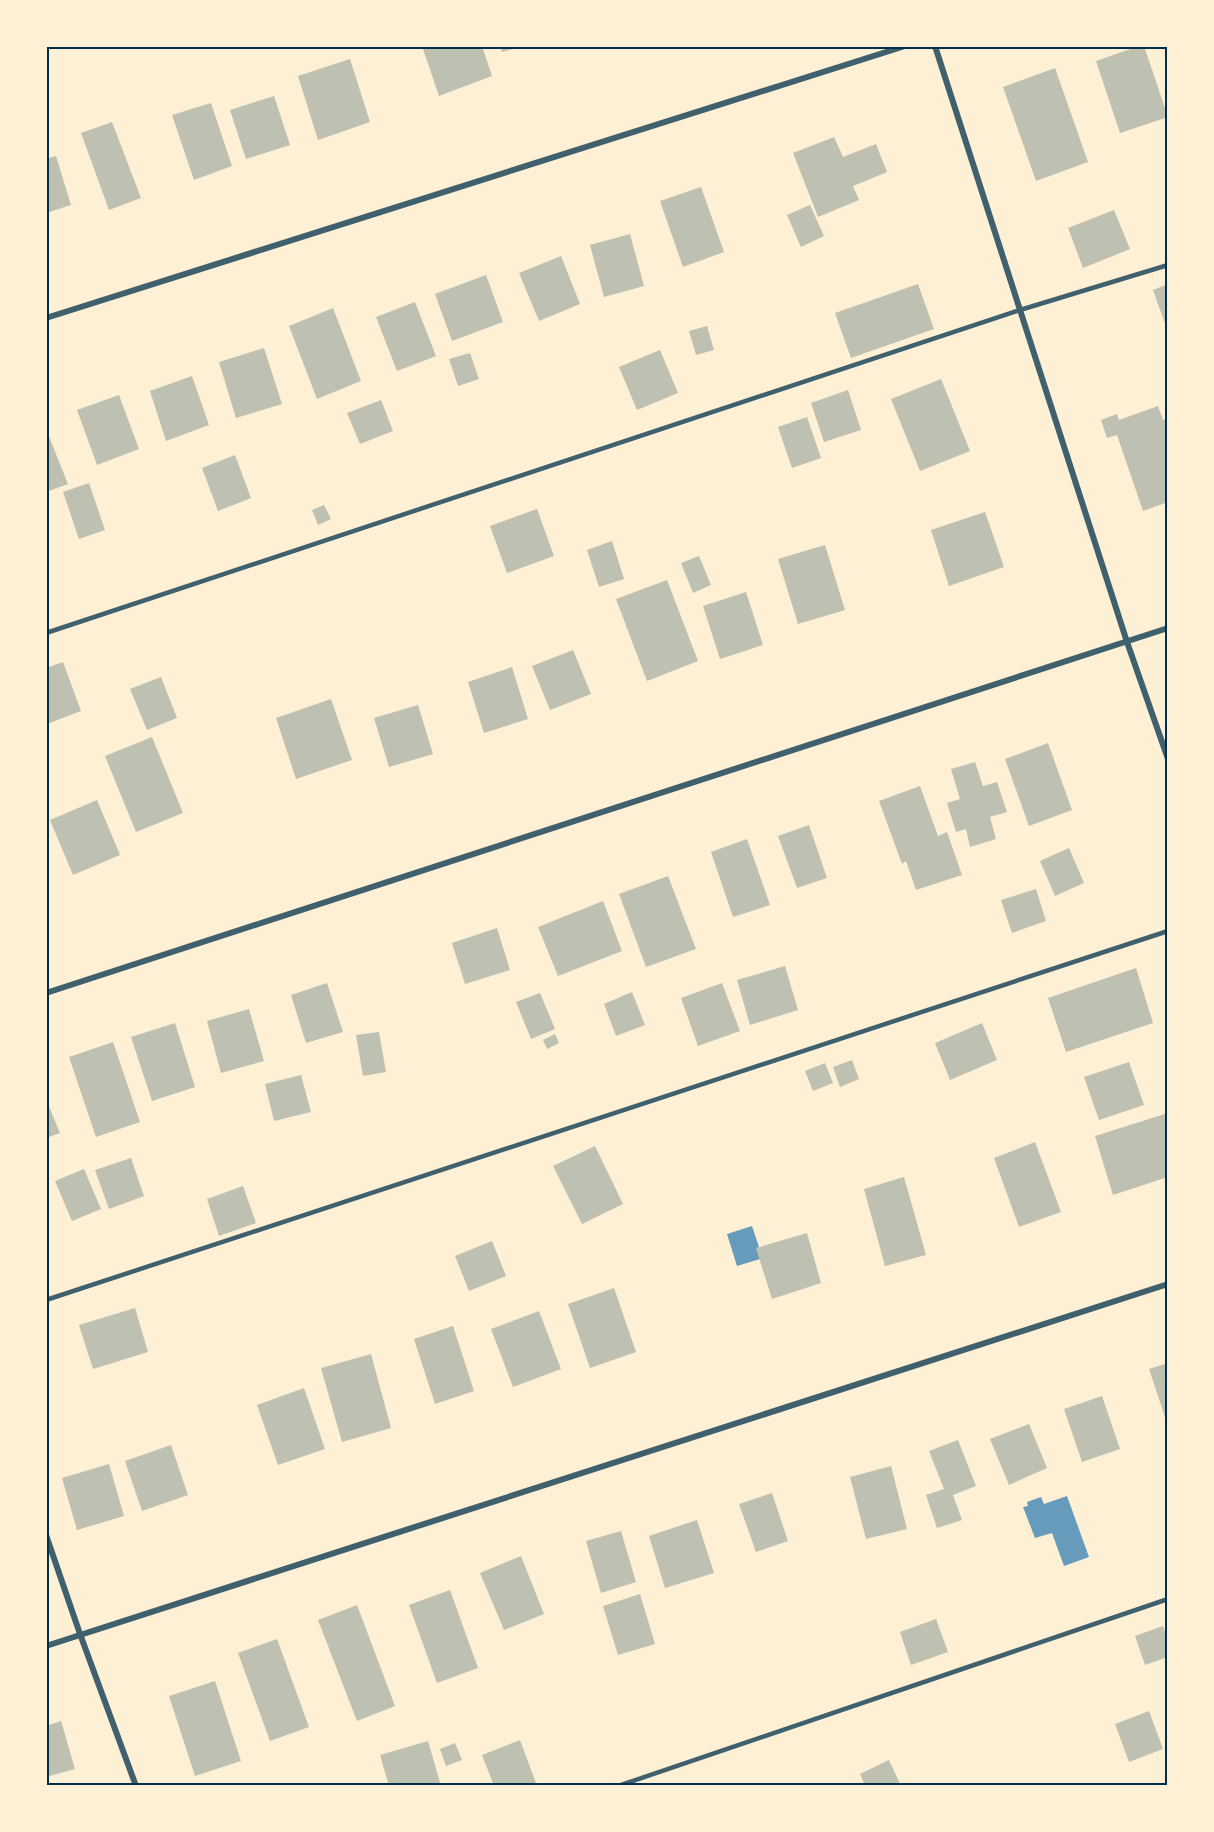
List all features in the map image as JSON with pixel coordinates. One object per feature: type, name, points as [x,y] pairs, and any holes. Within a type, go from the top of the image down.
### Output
[{"type":"street","points":[[46,318],[905,46]]},
{"type":"street","points":[[935,46],[1127,642],[1167,759]]},
{"type":"street","points":[[46,993],[1167,628]]},
{"type":"street","points":[[46,1646],[1167,1284]]},
{"type":"street","points":[[46,1535],[136,1785]]},
{"type":"lane","points":[[46,633],[1020,310],[1167,265]]},
{"type":"lane","points":[[46,1300],[1167,932]]},
{"type":"lane","points":[[618,1785],[1167,1599]]},
{"type":"water","points":[[752,1226],[759,1247],[757,1248],[760,1259],[737,1266],[727,1234]]},
{"type":"water","points":[[1067,1496],[1089,1557],[1064,1566],[1052,1533],[1035,1538],[1023,1507],[1028,1506],[1027,1502],[1041,1497],[1044,1504]]},
{"type":"building","points":[[422,46],[482,46],[492,76],[439,96]]},
{"type":"building","points":[[500,46],[519,46],[519,47],[502,52]]},
{"type":"building","points":[[1144,46],[1168,117],[1120,133],[1096,61]]},
{"type":"building","points":[[350,59],[370,122],[318,140],[298,76]]},
{"type":"building","points":[[1055,68],[1088,162],[1036,181],[1003,87]]},
{"type":"building","points":[[274,96],[290,145],[246,159],[230,110]]},
{"type":"building","points":[[211,103],[232,166],[194,180],[172,115]]},
{"type":"building","points":[[112,122],[141,198],[109,210],[81,133]]},
{"type":"building","points":[[834,137],[843,157],[876,144],[887,172],[853,186],[859,200],[818,217],[793,153]]},
{"type":"building","points":[[56,156],[71,205],[46,213],[46,159]]},
{"type":"building","points":[[701,187],[724,252],[683,267],[660,201]]},
{"type":"building","points":[[810,205],[824,236],[801,247],[787,215]]},
{"type":"building","points":[[1114,210],[1130,249],[1083,268],[1068,228]]},
{"type":"building","points":[[630,234],[644,286],[604,297],[590,245]]},
{"type":"building","points":[[561,256],[580,304],[539,321],[519,273]]},
{"type":"building","points":[[486,275],[503,322],[452,341],[435,294]]},
{"type":"building","points":[[918,284],[934,329],[851,358],[835,313]]},
{"type":"building","points":[[1168,284],[1168,329],[1167,329],[1153,290]]},
{"type":"building","points":[[415,302],[436,356],[397,371],[376,317]]},
{"type":"building","points":[[333,308],[361,381],[317,399],[289,326]]},
{"type":"building","points":[[707,326],[714,350],[696,355],[689,331]]},
{"type":"building","points":[[264,348],[282,404],[236,418],[219,362]]},
{"type":"building","points":[[660,350],[678,393],[637,410],[619,367]]},
{"type":"building","points":[[470,353],[479,379],[458,386],[449,359]]},
{"type":"building","points":[[192,376],[209,425],[166,441],[150,391]]},
{"type":"building","points":[[941,379],[970,451],[920,471],[891,399]]},
{"type":"building","points":[[848,390],[861,430],[824,442],[811,403]]},
{"type":"building","points":[[119,395],[139,449],[97,465],[77,410]]},
{"type":"building","points":[[381,400],[393,431],[360,444],[347,413]]},
{"type":"building","points":[[1158,406],[1163,420],[1168,418],[1168,502],[1143,511],[1117,435],[1107,438],[1101,420],[1117,414],[1119,420]]},
{"type":"building","points":[[807,417],[821,458],[792,468],[778,427]]},
{"type":"building","points":[[46,429],[68,484],[46,492]]},
{"type":"building","points":[[235,455],[251,498],[218,511],[202,468]]},
{"type":"building","points":[[89,483],[105,530],[79,539],[63,492]]},
{"type":"building","points":[[324,505],[331,519],[318,525],[312,510]]},
{"type":"building","points":[[537,509],[554,556],[507,573],[490,526]]},
{"type":"building","points":[[985,512],[1004,567],[949,586],[931,530]]},
{"type":"building","points":[[612,541],[624,579],[599,587],[587,550]]},
{"type":"building","points":[[825,545],[845,610],[798,624],[778,559]]},
{"type":"building","points":[[699,556],[711,585],[693,593],[681,563]]},
{"type":"building","points":[[667,580],[698,661],[647,681],[616,599]]},
{"type":"building","points":[[746,592],[763,645],[720,659],[703,606]]},
{"type":"building","points":[[573,650],[591,694],[550,710],[532,666]]},
{"type":"building","points":[[63,662],[81,711],[47,724],[46,668]]},
{"type":"building","points":[[512,667],[528,719],[484,733],[468,682]]},
{"type":"building","points":[[161,677],[177,718],[147,730],[130,689]]},
{"type":"building","points":[[331,699],[352,760],[296,779],[276,718]]},
{"type":"building","points":[[418,705],[433,754],[389,767],[374,718]]},
{"type":"building","points":[[152,737],[183,813],[136,832],[105,756]]},
{"type":"building","points":[[1048,743],[1072,810],[1029,826],[1005,759]]},
{"type":"building","points":[[975,762],[983,786],[997,782],[1007,812],[990,817],[996,839],[970,847],[966,829],[956,832],[947,803],[960,799],[951,769]]},
{"type":"building","points":[[920,786],[938,836],[947,832],[962,875],[916,890],[906,861],[902,864],[879,801]]},
{"type":"building","points":[[97,800],[120,855],[73,875],[50,820]]},
{"type":"building","points":[[809,825],[827,878],[797,888],[778,836]]},
{"type":"building","points":[[747,839],[770,905],[733,917],[711,852]]},
{"type":"building","points":[[1069,848],[1084,883],[1055,896],[1040,861]]},
{"type":"building","points":[[668,876],[696,949],[646,967],[619,894]]},
{"type":"building","points":[[1036,889],[1046,921],[1012,933],[1001,900]]},
{"type":"building","points":[[603,901],[622,951],[558,976],[538,927]]},
{"type":"building","points":[[497,928],[510,970],[465,984],[452,943]]},
{"type":"building","points":[[785,966],[798,1010],[750,1025],[737,980]]},
{"type":"building","points":[[1136,968],[1153,1023],[1066,1052],[1048,998]]},
{"type":"building","points":[[327,983],[343,1032],[306,1043],[291,995]]},
{"type":"building","points":[[722,983],[740,1031],[698,1046],[681,998]]},
{"type":"building","points":[[632,992],[645,1025],[616,1036],[604,1004]]},
{"type":"building","points":[[540,993],[555,1029],[531,1039],[516,1002]]},
{"type":"building","points":[[249,1009],[264,1061],[221,1073],[207,1021]]},
{"type":"building","points":[[175,1023],[195,1087],[152,1101],[131,1037]]},
{"type":"building","points":[[982,1023],[997,1060],[950,1080],[935,1043]]},
{"type":"building","points":[[379,1032],[386,1072],[363,1076],[356,1035]]},
{"type":"building","points":[[555,1034],[559,1043],[547,1049],[543,1040]]},
{"type":"building","points":[[113,1042],[140,1122],[96,1137],[69,1057]]},
{"type":"building","points":[[852,1060],[859,1079],[840,1087],[833,1067]]},
{"type":"building","points":[[1129,1062],[1144,1105],[1099,1120],[1084,1077]]},
{"type":"building","points":[[825,1063],[833,1083],[813,1091],[805,1071]]},
{"type":"building","points":[[301,1075],[311,1112],[274,1121],[265,1084]]},
{"type":"building","points":[[46,1099],[60,1133],[46,1138]]},
{"type":"building","points":[[1168,1113],[1168,1177],[1113,1195],[1095,1136]]},
{"type":"building","points":[[1035,1142],[1061,1212],[1019,1227],[994,1158]]},
{"type":"building","points":[[595,1146],[623,1204],[582,1224],[553,1166]]},
{"type":"building","points":[[131,1158],[144,1196],[109,1209],[95,1170]]},
{"type":"building","points":[[84,1169],[101,1209],[72,1221],[55,1181]]},
{"type":"building","points":[[904,1177],[926,1255],[885,1266],[864,1189]]},
{"type":"building","points":[[243,1186],[256,1223],[219,1236],[207,1199]]},
{"type":"building","points":[[807,1233],[821,1283],[772,1299],[756,1248]]},
{"type":"building","points":[[492,1241],[506,1276],[469,1291],[455,1256]]},
{"type":"building","points":[[614,1288],[636,1352],[590,1368],[568,1304]]},
{"type":"building","points":[[135,1308],[148,1352],[93,1369],[79,1325]]},
{"type":"building","points":[[539,1311],[561,1369],[513,1387],[491,1329]]},
{"type":"building","points":[[453,1326],[474,1391],[435,1404],[414,1339]]},
{"type":"building","points":[[371,1354],[391,1428],[342,1442],[321,1368]]},
{"type":"building","points":[[1168,1363],[1168,1423],[1167,1423],[1149,1369]]},
{"type":"building","points":[[304,1388],[325,1449],[278,1465],[257,1405]]},
{"type":"building","points":[[1102,1396],[1120,1449],[1082,1462],[1064,1409]]},
{"type":"building","points":[[1029,1424],[1047,1468],[1009,1485],[990,1439]]},
{"type":"building","points":[[958,1440],[976,1486],[953,1495],[962,1520],[937,1528],[926,1495],[944,1489],[929,1451]]},
{"type":"building","points":[[171,1445],[188,1495],[142,1511],[125,1461]]},
{"type":"building","points":[[109,1464],[124,1516],[77,1530],[62,1478]]},
{"type":"building","points":[[891,1466],[907,1529],[866,1539],[850,1477]]},
{"type":"building","points":[[772,1493],[788,1541],[756,1552],[739,1504]]},
{"type":"building","points":[[697,1520],[714,1573],[665,1588],[649,1536]]},
{"type":"building","points":[[621,1531],[636,1582],[601,1593],[586,1541]]},
{"type":"building","points":[[521,1556],[544,1614],[504,1630],[480,1573]]},
{"type":"building","points":[[450,1590],[478,1668],[437,1683],[409,1605]]},
{"type":"building","points":[[640,1594],[655,1644],[618,1655],[603,1606]]},
{"type":"building","points":[[357,1605],[395,1706],[357,1721],[318,1620]]},
{"type":"building","points":[[936,1619],[948,1652],[911,1665],[900,1632]]},
{"type":"building","points":[[1163,1626],[1168,1640],[1168,1657],[1145,1665],[1135,1636]]},
{"type":"building","points":[[277,1639],[309,1727],[270,1741],[238,1653]]},
{"type":"building","points":[[215,1681],[241,1761],[195,1776],[169,1696]]},
{"type":"building","points":[[1149,1711],[1163,1749],[1129,1762],[1115,1724]]},
{"type":"building","points":[[61,1721],[75,1769],[46,1777],[46,1726]]},
{"type":"building","points":[[520,1740],[536,1783],[529,1786],[494,1786],[482,1755]]},
{"type":"building","points":[[428,1741],[441,1786],[389,1786],[380,1755]]},
{"type":"building","points":[[455,1743],[462,1760],[446,1766],[440,1749]]},
{"type":"building","points":[[889,1760],[901,1786],[865,1786],[860,1774]]}]
